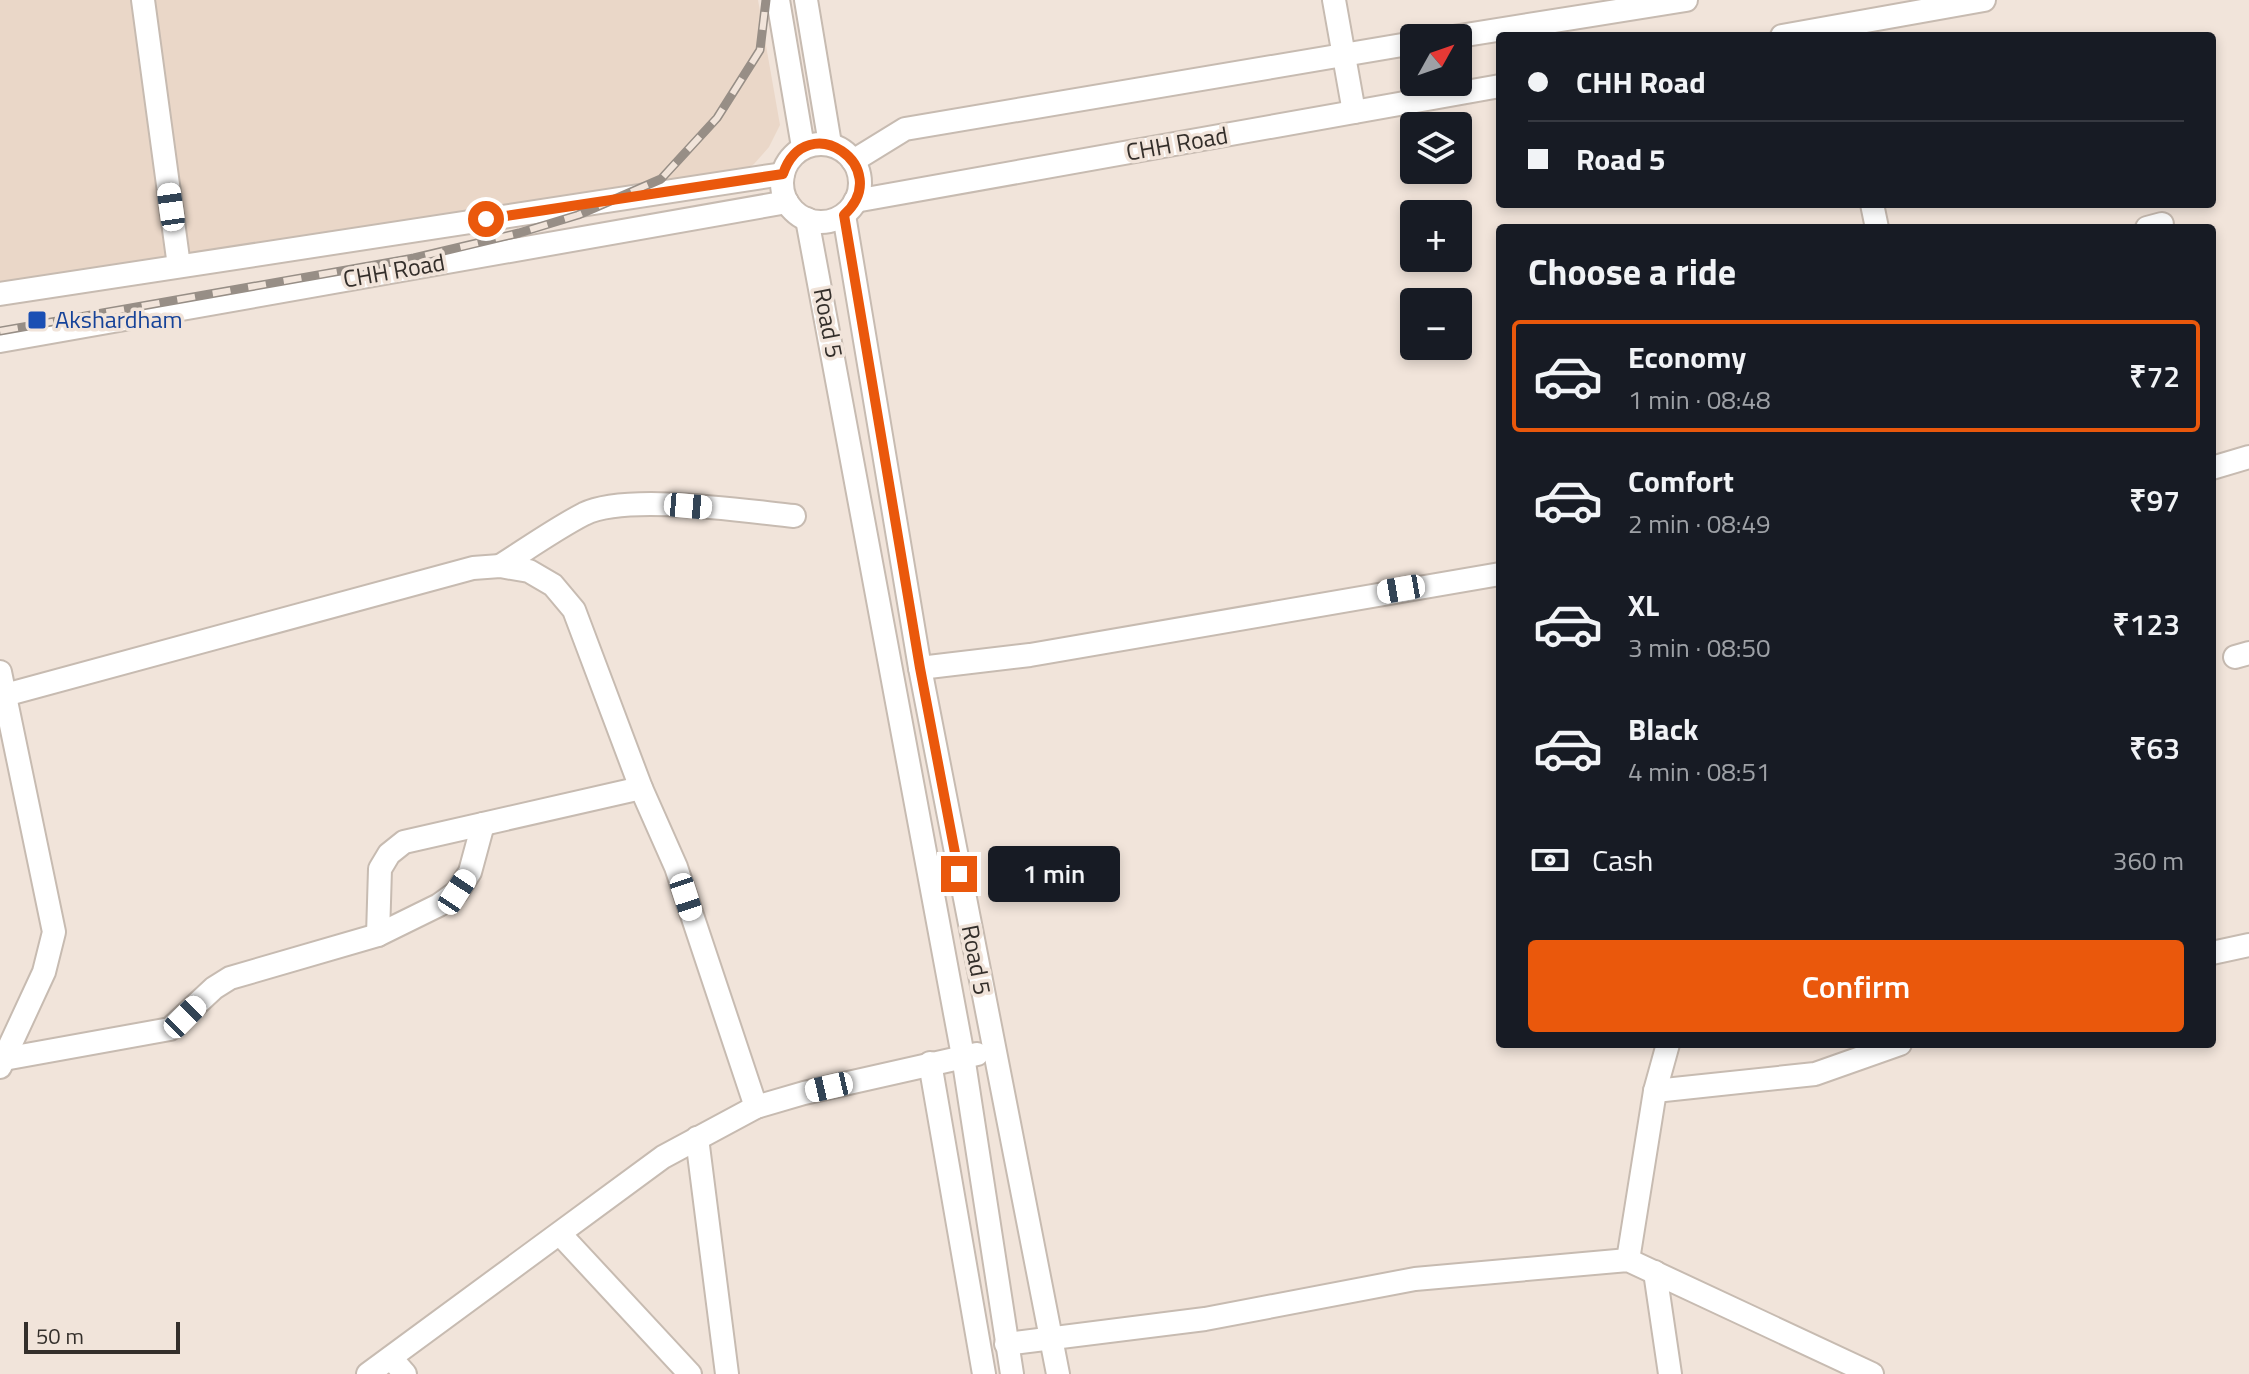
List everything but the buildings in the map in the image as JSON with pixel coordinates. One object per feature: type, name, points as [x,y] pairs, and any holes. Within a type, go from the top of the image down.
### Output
[{"type":"street","points":[[143,0],[179,266]]},
{"type":"street","points":[[778,0],[803,147]]},
{"type":"street","points":[[806,0],[830,144]]},
{"type":"street","points":[[1334,0],[1354,112]]},
{"type":"street","points":[[1472,34],[1686,0]]},
{"type":"street","points":[[1836,31],[1984,0]]},
{"type":"street","points":[[853,161],[905,129],[1400,45]]},
{"type":"street","name":"CHH Road","points":[[849,208],[1496,87]]},
{"type":"street","points":[[830,144],[847,154],[860,181],[849,208],[819,222],[796,212],[787,202],[782,189],[783,174],[791,158],[803,147],[830,144]]},
{"type":"street","name":"CHH Road","points":[[0,294],[783,174]]},
{"type":"street","name":"CHH Road","points":[[0,341],[787,202]]},
{"type":"street","name":"Road 5","points":[[849,208],[920,668],[1058,1374]]},
{"type":"street","name":"Road 5","points":[[807,219],[963,1056],[1012,1374]]},
{"type":"street","points":[[2216,467],[2249,457]]},
{"type":"street","points":[[500,566],[586,513],[622,505],[688,506],[794,516]]},
{"type":"street","points":[[5,695],[473,568],[500,566],[529,571],[553,585],[574,610],[641,788],[676,867],[756,1107]]},
{"type":"street","points":[[920,668],[1030,655],[1496,575]]},
{"type":"street","points":[[0,672],[54,932],[44,972],[2,1063]]},
{"type":"street","points":[[378,935],[380,869],[389,854],[404,842],[641,788]]},
{"type":"street","points":[[2,1063],[170,1029],[214,988],[230,978],[378,935],[439,905],[457,892],[470,872],[483,824]]},
{"type":"street","points":[[2216,952],[2249,945]]},
{"type":"street","points":[[1628,1260],[1655,1091],[1667,1048]]},
{"type":"street","points":[[1655,1091],[1815,1074],[1889,1048]]},
{"type":"street","points":[[368,1374],[398,1366],[560,1234],[663,1157],[756,1107],[930,1063],[993,1052]]},
{"type":"street","points":[[930,1063],[984,1374]]},
{"type":"street","points":[[697,1138],[727,1374]]},
{"type":"street","points":[[560,1234],[690,1374]]},
{"type":"street","points":[[1006,1344],[1205,1319],[1415,1279],[1628,1260],[1872,1374]]},
{"type":"street","points":[[1655,1272],[1670,1374]]},
{"type":"shaded area","points":[[0,0],[758,0],[780,125],[769,147],[754,164],[728,181],[0,285]]},
{"type":"railway","points":[[0,331],[414,258],[519,233],[578,215],[661,179],[717,118],[760,50],[766,0]]},
{"type":"place","name":"Akshardham","points":[[37,320]]},
{"type":"route","points":[[486,219],[783,174],[791,158],[803,147],[813,145],[830,144],[853,161],[860,181],[859,192],[844,215],[920,668],[959,874]]}]
